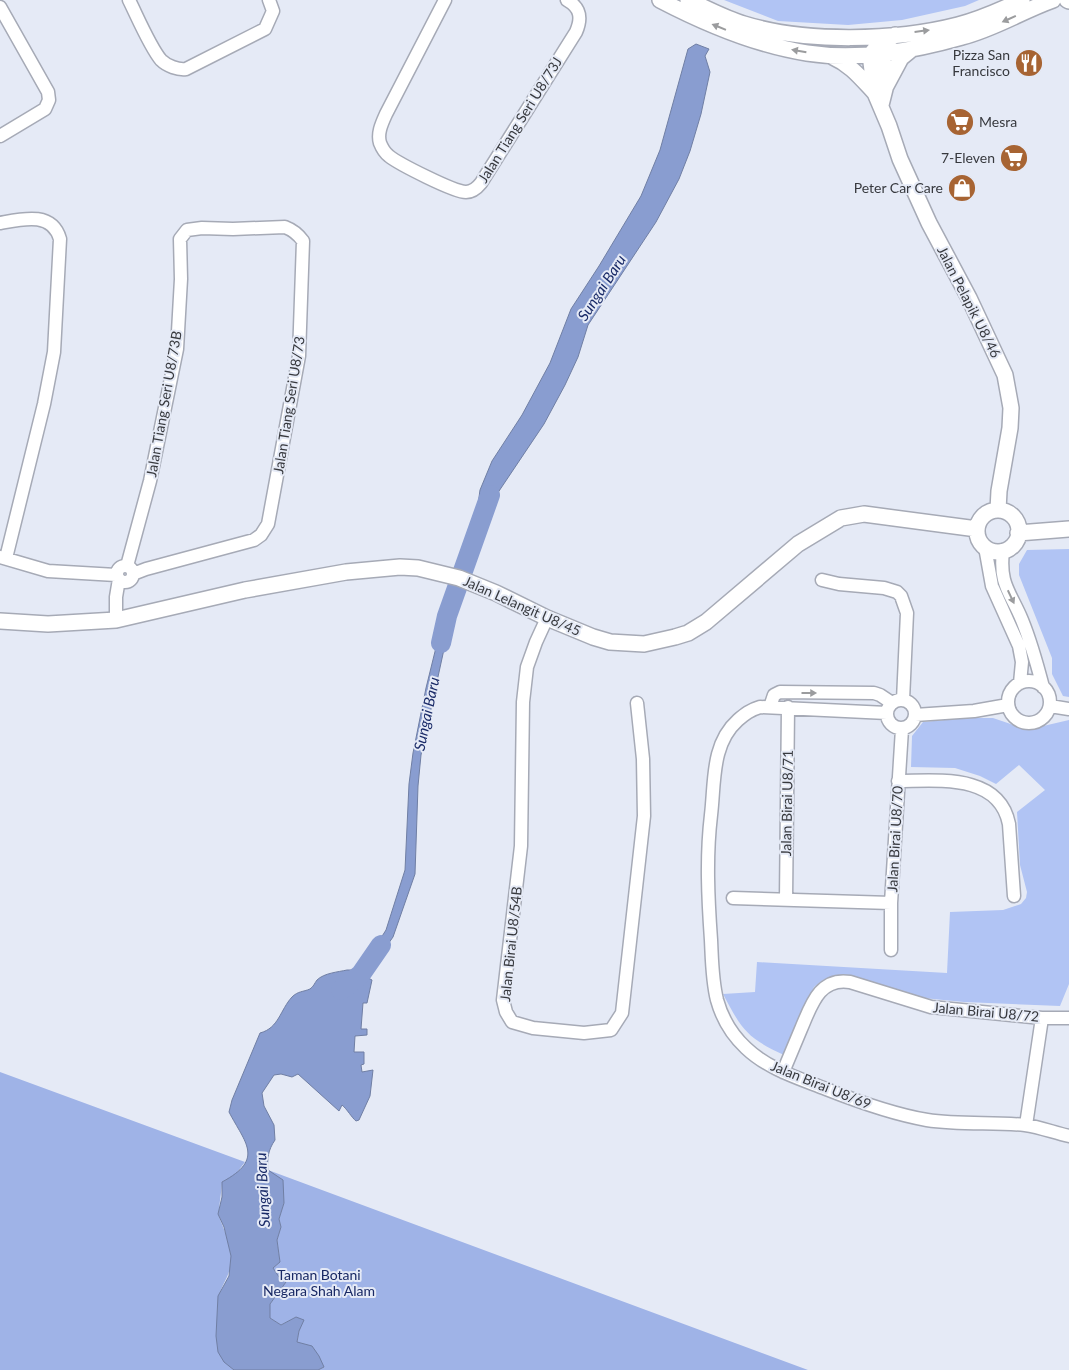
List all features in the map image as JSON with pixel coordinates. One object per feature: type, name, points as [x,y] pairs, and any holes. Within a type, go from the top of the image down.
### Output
[{"type":"street","points":[[129,0],[161,60],[172,67],[182,69],[265,29],[273,11],[269,0]]},
{"type":"street","name":"Jalan Tiang Seri U8/73J","points":[[445,0],[386,114],[380,132],[380,142],[385,152],[393,159],[445,186],[466,192],[475,190],[481,183],[576,32],[580,16],[577,8],[567,0]]},
{"type":"street","points":[[688,0],[743,23],[766,37],[895,35],[958,25],[984,17],[1022,0]]},
{"type":"street","points":[[827,54],[848,64],[880,95],[896,65],[907,52],[985,30],[1053,0]]},
{"type":"street","points":[[664,2],[718,27],[766,37],[809,53],[827,54],[912,50]]},
{"type":"street","points":[[0,7],[49,96],[45,109],[0,136]]},
{"type":"street","points":[[876,52],[895,35]]},
{"type":"street","points":[[853,37],[876,52]]},
{"type":"street","name":"Jalan Pelapik U8/46","points":[[876,52],[880,95],[900,159],[1005,375],[1011,408],[1010,428],[998,510]]},
{"type":"street","name":"Jalan Tiang Seri U8/73","points":[[0,223],[34,219],[47,221],[56,227],[60,239],[54,352],[39,426],[3,558],[48,571],[125,575],[254,540],[261,535],[268,524],[299,356],[303,241],[294,231],[285,227],[202,228],[187,230],[180,239]]},
{"type":"street","name":"Jalan Tiang Seri U8/73B","points":[[121,620],[125,575],[150,481],[177,349],[181,279],[180,239]]},
{"type":"street","points":[[985,547],[996,551],[1004,550],[1014,544],[1018,533],[1016,522],[1009,513],[998,510],[986,514],[977,529],[979,539],[985,547],[992,586],[1019,646],[1022,662],[1020,683]]},
{"type":"street","name":"Jalan Lelangit U8/45","points":[[0,621],[48,624],[121,620],[245,590],[346,572],[388,568],[418,568],[459,578],[593,637],[610,642],[644,644],[659,642],[688,632],[706,622],[798,544],[841,518],[864,514],[977,529]]},
{"type":"street","points":[[1018,533],[1069,529]]},
{"type":"street","points":[[1004,550],[1001,567],[1003,579],[1024,624],[1043,687],[1049,696],[1050,706],[1043,718],[1031,724],[1014,718],[1008,705],[1011,690],[1024,682],[1034,682],[1043,687]]},
{"type":"street","points":[[770,707],[774,695],[780,692],[874,693],[880,695],[894,706],[912,705],[915,715],[911,724],[902,729],[896,728],[890,723],[894,706],[907,613],[901,596],[897,592],[884,588],[839,584],[822,580]]},
{"type":"street","name":"Jalan Birai U8/54B","points":[[547,618],[527,667],[523,702],[521,846],[503,1000],[506,1012],[512,1022],[533,1028],[584,1033],[611,1030],[622,1013],[644,816],[643,760],[637,704]]},
{"type":"street","points":[[915,715],[974,712],[1008,705]]},
{"type":"street","name":"Jalan Birai U8/69","points":[[894,706],[760,707],[748,711],[725,733],[718,752],[709,834],[708,899],[711,970],[718,1001],[724,1017],[730,1029],[747,1049],[783,1072],[857,1101],[907,1116],[956,1122],[1026,1125],[1069,1136]]},
{"type":"street","points":[[1050,706],[1069,709]]},
{"type":"street","name":"Jalan Birai U8/71","points":[[786,900],[788,707]]},
{"type":"street","name":"Jalan Birai U8/70","points":[[891,950],[891,903],[902,729]]},
{"type":"street","points":[[898,781],[955,781],[988,792],[999,800],[1007,813],[1009,824],[1014,896]]},
{"type":"street","points":[[733,898],[891,903]]},
{"type":"street","name":"Jalan Birai U8/72","points":[[783,1072],[813,1000],[826,986],[838,981],[850,982],[932,1008],[1042,1018],[1069,1018]]},
{"type":"street","points":[[1026,1125],[1042,1018]]},
{"type":"shaded area","points":[[724,0],[979,0],[965,6],[902,20],[848,25],[778,21]]},
{"type":"shaded area","points":[[1069,549],[1069,697],[1063,696],[1052,674],[1052,658],[1019,575],[1019,564],[1027,550]]},
{"type":"shaded area","points":[[966,718],[993,718],[1022,728],[1039,727],[1069,720],[1069,984],[1060,1006],[964,1002],[923,998],[862,979],[835,975],[823,980],[814,987],[784,1055],[753,1038],[741,1025],[723,994],[755,992],[757,962],[947,973],[950,912],[1003,910],[1021,904],[1026,898],[1027,892],[1020,865],[1017,812],[1045,790],[1019,765],[996,784],[980,776],[955,768],[911,767],[912,736],[923,722]]},
{"type":"green space","points":[[0,1072],[245,1162],[235,1175],[222,1182],[219,1213],[230,1246],[231,1262],[229,1273],[218,1298],[217,1338],[222,1358],[234,1370],[0,1370]]},
{"type":"green space","name":"Taman Botani Negara Shah Alam","points":[[268,1170],[808,1370],[318,1370],[324,1367],[297,1342],[299,1331],[296,1317],[281,1325],[270,1318],[270,1304],[286,1282],[279,1277],[273,1268],[280,1262],[277,1240],[281,1227],[279,1219],[284,1203]]},
{"type":"water","points":[[696,44],[709,49],[705,56],[710,72],[701,114],[679,179],[656,222],[588,325],[578,357],[544,424],[495,497],[484,521],[476,519],[480,490],[492,461],[522,415],[550,363],[571,309],[641,196],[660,150],[688,49]]},
{"type":"water","points":[[444,615],[451,617],[421,755],[415,874],[393,937],[369,971],[363,966],[386,930],[405,870],[409,784],[413,753],[426,688]]},
{"type":"water","points":[[353,970],[372,980],[367,1003],[363,1003],[361,1029],[367,1029],[367,1035],[355,1036],[354,1052],[364,1052],[364,1064],[361,1065],[362,1072],[373,1070],[370,1096],[359,1120],[356,1121],[342,1105],[339,1111],[298,1074],[292,1077],[281,1074],[274,1075],[262,1093],[264,1106],[274,1125],[275,1140],[268,1155],[268,1170],[283,1180],[284,1203],[279,1219],[281,1227],[277,1240],[280,1262],[273,1268],[279,1277],[286,1277],[286,1282],[270,1304],[270,1318],[281,1325],[296,1317],[304,1320],[297,1342],[312,1346],[324,1367],[318,1370],[234,1370],[224,1362],[218,1352],[216,1336],[218,1296],[229,1276],[231,1256],[224,1227],[218,1214],[222,1197],[222,1182],[235,1174],[243,1166],[248,1150],[229,1112],[232,1100],[260,1033],[266,1031],[275,1023],[294,995],[310,989],[323,976]]},
{"type":"waterway","name":"Sungai Baru","points":[[441,643],[447,616],[490,495]]},
{"type":"waterway","name":"Sungai Baru","points":[[341,990],[361,974],[381,945]]},
{"type":"place","name":"Pizza San Francisco","points":[[1029,63]]},
{"type":"place","name":"Mesra","points":[[960,122]]},
{"type":"place","name":"7-Eleven","points":[[1014,158]]},
{"type":"place","name":"Peter Car Care","points":[[962,188]]}]
